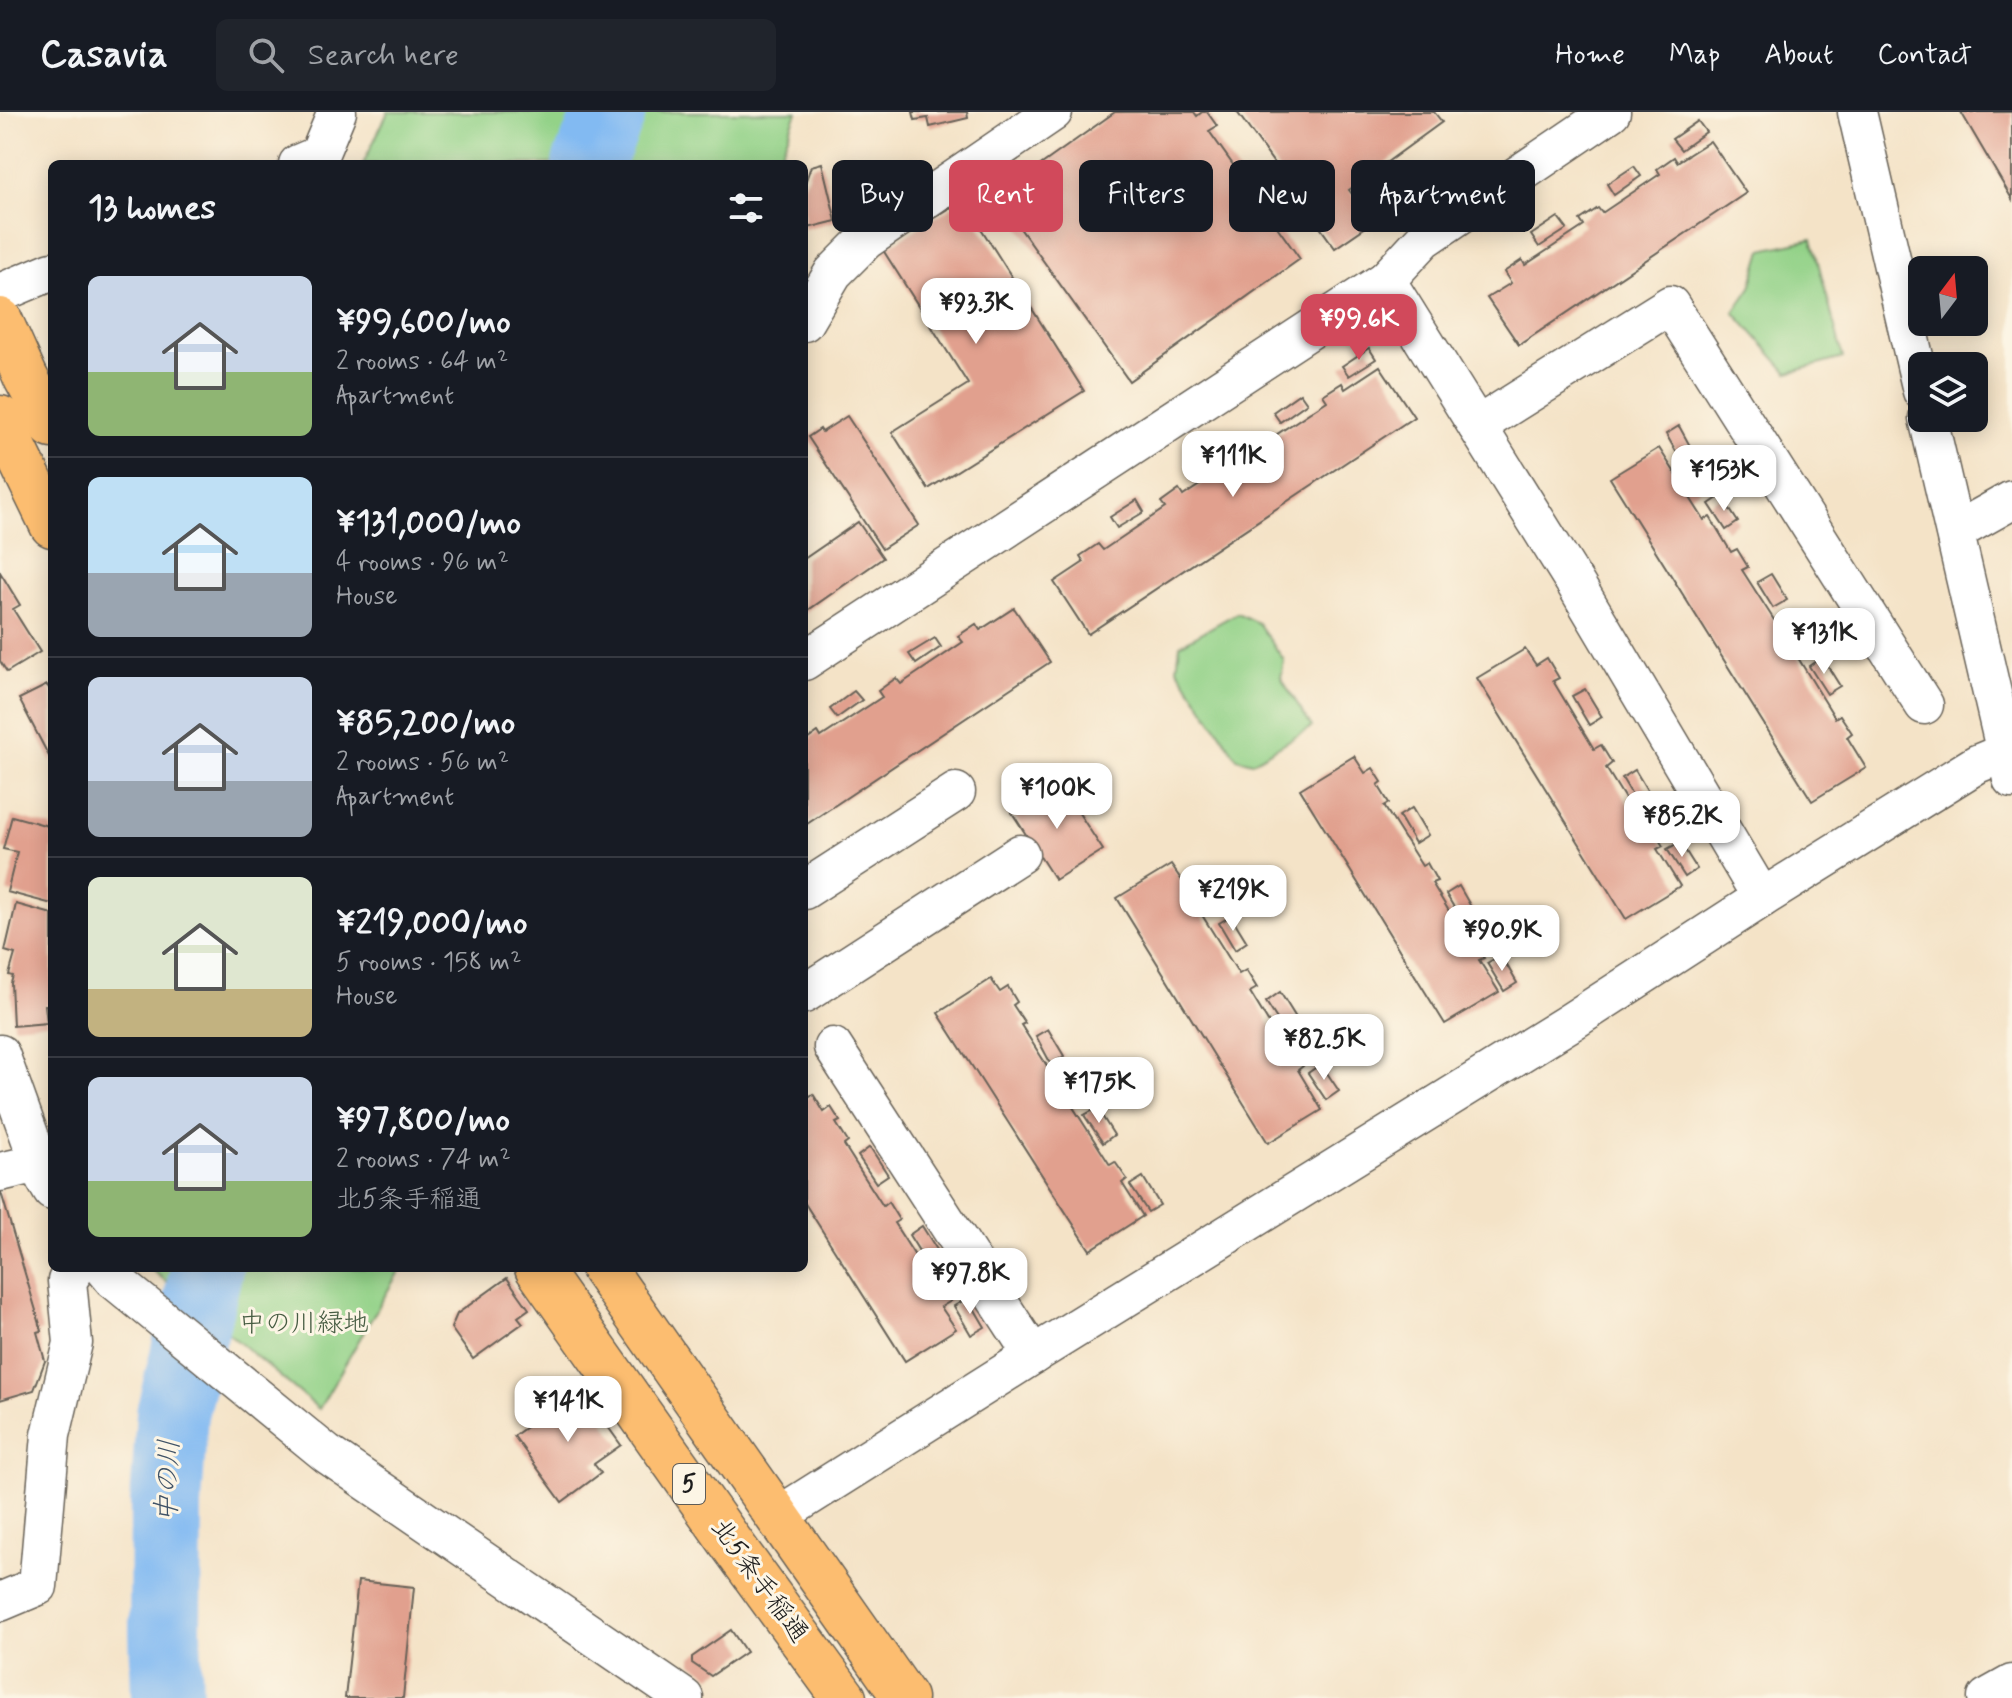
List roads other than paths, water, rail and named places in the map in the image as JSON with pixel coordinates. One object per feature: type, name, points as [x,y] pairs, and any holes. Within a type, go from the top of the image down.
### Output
[{"type":"highway","points":[[0,320],[48,419]]},
{"type":"highway","points":[[0,418],[48,517]]},
{"type":"highway","name":"北5条手稲通","points":[[540,1272],[844,1698]]},
{"type":"highway","name":"北5条手稲通","points":[[606,1272],[905,1698]]},
{"type":"street","points":[[307,160],[319,155],[337,112]]},
{"type":"street","points":[[808,315],[833,273],[866,240],[1053,112]]},
{"type":"street","points":[[808,658],[1386,280],[1424,239],[1611,112]]},
{"type":"street","points":[[1857,112],[1913,352]]},
{"type":"street","points":[[0,293],[48,273]]},
{"type":"street","points":[[1386,280],[1583,596],[1762,898]]},
{"type":"street","points":[[1477,426],[1670,305],[1924,705]]},
{"type":"street","points":[[778,1516],[1569,1023],[1977,764],[2009,766],[1931,432]]},
{"type":"street","points":[[1955,532],[2012,500]]},
{"type":"street","points":[[808,887],[956,792]]},
{"type":"street","points":[[808,991],[1020,854]]},
{"type":"street","points":[[833,1047],[1033,1355]]},
{"type":"street","points":[[0,1054],[45,1177],[0,1172]]},
{"type":"street","points":[[0,1602],[38,1586],[51,1435],[73,1343],[67,1281],[73,1272]]},
{"type":"street","points":[[108,1273],[327,1454],[684,1698]]},
{"type":"street","points":[[1987,1698],[2012,1684]]},
{"type":"waterway","name":"中の川","points":[[590,160],[610,112]]},
{"type":"waterway","name":"中の川","points":[[167,1698],[166,1502],[172,1414],[206,1272]]},
{"type":"park label","name":"中の川緑地","points":[[304,1324]]}]
